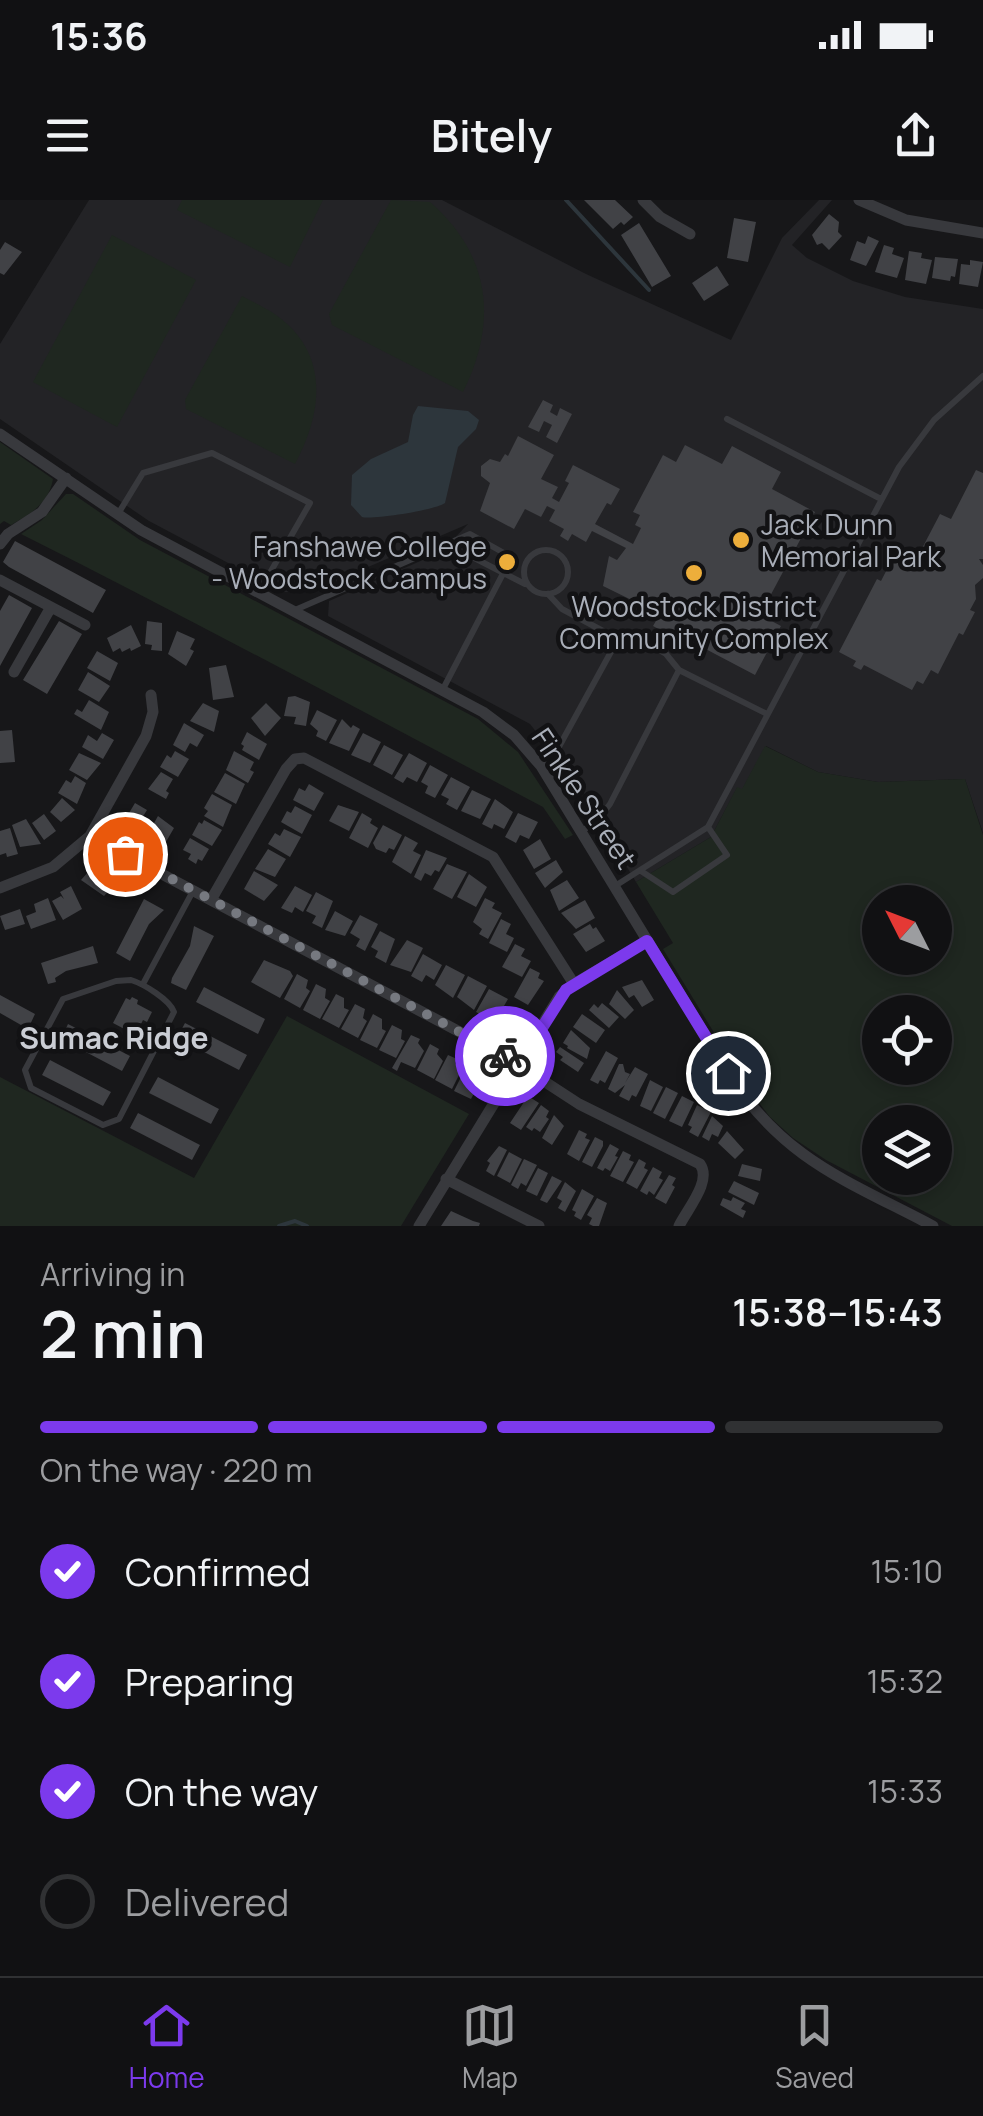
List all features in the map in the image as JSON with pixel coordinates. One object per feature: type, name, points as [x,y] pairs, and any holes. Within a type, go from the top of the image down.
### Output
[{"type":"street","points":[[643,200],[660,217],[690,234]]},
{"type":"street","points":[[859,200],[906,220],[983,233]]},
{"type":"street","name":"Finkle Street","points":[[0,434],[142,530],[494,719],[541,766],[740,1092],[772,1130],[814,1164],[933,1226]]},
{"type":"street","points":[[0,544],[8,534],[42,512],[66,478]]},
{"type":"street","points":[[0,580],[85,626]]},
{"type":"street","points":[[14,672],[51,607]]},
{"type":"street","points":[[0,888],[53,867],[90,836],[146,736],[153,712],[151,695]]},
{"type":"street","points":[[211,900],[292,760],[304,758],[493,857],[574,984]]},
{"type":"street","points":[[90,836],[519,1064],[582,1105],[702,1166],[705,1182],[679,1226]]},
{"type":"street","points":[[419,1226],[560,997],[574,984],[647,941]]},
{"type":"street","points":[[446,1179],[539,1226]]},
{"type":"lane","points":[[615,886],[708,827],[907,455],[934,420],[983,376]]},
{"type":"lane","points":[[728,419],[882,499]]},
{"type":"lane","points":[[118,514],[143,473],[212,453],[310,503],[259,592]]},
{"type":"lane","points":[[294,610],[470,534],[504,552],[508,561],[504,574],[443,689]]},
{"type":"lane","points":[[446,544],[548,594],[562,609],[618,640],[640,639],[666,654],[680,670],[766,714]]},
{"type":"lane","points":[[528,586],[524,572],[529,558],[541,550],[556,552],[566,562],[568,576],[561,589],[548,594]]},
{"type":"lane","points":[[541,766],[555,754],[618,640]]},
{"type":"lane","points":[[582,832],[610,804],[680,670]]},
{"type":"lane","points":[[640,870],[673,892],[727,854],[708,827]]},
{"type":"lane","points":[[143,984],[193,891]]},
{"type":"lane","points":[[116,981],[143,984],[172,1006],[174,1012],[119,1118],[104,1125],[31,1088],[25,1070],[62,1000],[116,981]]},
{"type":"shaded area","name":"Jack Dunn Memorial Park","points":[[89,200],[442,200],[586,274],[731,340],[782,238],[819,200],[832,200],[792,245],[807,258],[853,281],[905,297],[983,309],[983,833],[965,779],[878,782],[818,772],[766,746],[742,790],[737,788],[711,837],[636,882],[590,801],[530,724],[328,616],[329,601],[441,552],[468,524],[310,592],[283,592],[149,521],[0,419],[0,344]]},
{"type":"shaded area","points":[[182,200],[323,200],[290,267],[177,210]]},
{"type":"shaded area","points":[[391,200],[430,202],[466,244],[476,267],[484,315],[474,366],[463,392],[332,325],[329,314]]},
{"type":"shaded area","points":[[112,235],[196,280],[117,427],[33,382]]},
{"type":"shaded area","points":[[242,296],[276,315],[294,331],[313,366],[315,405],[295,464],[186,409],[185,400]]},
{"type":"shaded area","points":[[418,406],[468,411],[479,420],[476,429],[458,447],[445,503],[404,514],[362,517],[351,505],[352,475],[371,459],[408,442]]},
{"type":"shaded area","points":[[0,442],[53,479],[43,501],[11,525],[4,521],[0,524]]},
{"type":"shaded area","points":[[66,494],[73,494],[140,540],[478,719],[518,752],[573,835],[565,839],[543,807],[21,534],[42,520]]},
{"type":"shaded area","points":[[765,746],[818,772],[878,782],[965,779],[983,835],[983,1226],[952,1226],[893,1195],[952,1195],[952,1105],[862,1105],[862,1179],[826,1160],[793,1138],[749,1090],[663,949],[673,943],[636,882],[711,837],[737,787],[742,789]]},
{"type":"shaded area","points":[[287,1016],[469,1114],[401,1226],[0,1226],[0,1077],[194,1178]]},
{"type":"building","points":[[584,200],[615,200],[633,217],[613,229]]},
{"type":"building","points":[[829,214],[839,222],[838,232],[842,236],[829,250],[822,243],[817,245],[812,235]]},
{"type":"building","points":[[734,218],[756,222],[748,262],[727,258]]},
{"type":"building","points":[[639,223],[671,276],[652,287],[621,235]]},
{"type":"building","points":[[868,236],[879,241],[866,266],[850,260],[857,241],[865,244]]},
{"type":"building","points":[[5,242],[22,252],[4,275],[0,273],[0,250]]},
{"type":"building","points":[[884,245],[894,248],[892,254],[904,258],[897,278],[875,272]]},
{"type":"building","points":[[909,251],[932,260],[926,284],[905,280]]},
{"type":"building","points":[[935,257],[958,259],[955,277],[951,276],[950,281],[932,278]]},
{"type":"building","points":[[970,260],[983,262],[978,287],[959,284],[961,264],[970,265]]},
{"type":"building","points":[[717,266],[729,285],[704,301],[692,283]]},
{"type":"building","points":[[543,400],[553,405],[550,412],[557,416],[560,408],[572,414],[557,443],[546,437],[552,425],[544,421],[539,432],[528,427]]},
{"type":"building","name":"Woodstock District Community Complex","points":[[518,436],[554,455],[541,479],[558,487],[552,498],[559,502],[573,465],[620,489],[595,524],[633,544],[641,528],[635,525],[640,515],[633,512],[663,455],[676,462],[685,445],[722,464],[732,446],[781,472],[772,489],[815,512],[760,615],[781,626],[755,675],[698,645],[703,636],[680,624],[673,637],[653,626],[660,614],[603,586],[609,556],[617,560],[626,548],[592,531],[586,542],[572,534],[568,541],[560,536],[564,529],[549,521],[555,510],[547,506],[541,517],[525,509],[514,529],[480,511],[490,483],[481,476],[481,466],[490,459],[500,462],[505,454],[508,456]]},
{"type":"building","points":[[976,470],[983,473],[983,559],[979,559],[983,578],[975,585],[976,599],[970,610],[975,612],[963,635],[959,633],[938,674],[931,670],[923,684],[917,681],[912,690],[864,665],[861,670],[853,666],[856,661],[839,652],[877,579],[881,581],[899,546],[918,556],[940,514],[951,519]]},
{"type":"building","points":[[15,541],[106,590],[93,613],[3,562]]},
{"type":"building","points":[[9,595],[32,608],[0,666],[0,611]]},
{"type":"building","points":[[59,621],[82,634],[47,694],[23,680]]},
{"type":"building","points":[[147,621],[162,623],[162,651],[151,650],[152,645],[145,644]]},
{"type":"building","points":[[131,625],[141,646],[113,652],[107,638]]},
{"type":"building","points":[[177,631],[195,639],[186,666],[168,654]]},
{"type":"building","points":[[97,651],[118,663],[110,681],[87,668]]},
{"type":"building","points":[[226,665],[234,697],[213,700],[209,668]]},
{"type":"building","points":[[88,672],[110,686],[99,702],[78,690]]},
{"type":"building","points":[[288,697],[310,702],[306,726],[294,724],[296,717],[284,716]]},
{"type":"building","points":[[89,700],[109,712],[101,730],[74,714],[77,709],[82,712]]},
{"type":"building","points":[[203,703],[219,711],[214,732],[190,721]]},
{"type":"building","points":[[266,703],[281,718],[265,736],[251,718]]},
{"type":"building","points":[[317,710],[337,720],[326,741],[316,736],[318,731],[310,724]]},
{"type":"building","points":[[342,719],[351,728],[353,725],[360,729],[349,751],[329,743]]},
{"type":"building","points":[[184,723],[204,735],[197,747],[190,743],[185,752],[173,745]]},
{"type":"building","points":[[12,730],[15,762],[0,763],[0,731]]},
{"type":"building","points":[[247,732],[267,744],[259,760],[242,750]]},
{"type":"building","points":[[102,733],[114,740],[103,759],[82,747],[88,735],[97,741]]},
{"type":"building","points":[[363,733],[381,742],[370,763],[351,755]]},
{"type":"building","points":[[384,745],[403,755],[392,775],[373,765]]},
{"type":"building","points":[[175,751],[189,759],[178,777],[160,767],[167,755],[171,758]]},
{"type":"building","points":[[234,751],[254,762],[248,783],[226,770]]},
{"type":"building","points":[[79,753],[101,763],[87,780],[69,770]]},
{"type":"building","points":[[409,753],[427,763],[417,782],[407,777],[403,783],[394,778]]},
{"type":"building","points":[[430,765],[448,775],[435,798],[425,793],[428,786],[421,782]]},
{"type":"building","points":[[161,772],[173,779],[166,799],[148,789]]},
{"type":"building","points":[[225,773],[245,784],[236,804],[214,792]]},
{"type":"building","points":[[75,776],[86,783],[77,804],[58,793],[66,780],[71,783]]},
{"type":"building","points":[[451,777],[470,787],[457,810],[446,804],[449,799],[441,795]]},
{"type":"building","points":[[309,784],[324,793],[314,811],[293,800],[299,788],[305,791]]},
{"type":"building","points":[[472,790],[491,799],[480,819],[461,811]]},
{"type":"building","points":[[212,794],[232,805],[223,827],[204,816]]},
{"type":"building","points":[[62,798],[75,810],[61,822],[50,812]]},
{"type":"building","points":[[495,799],[513,812],[504,829],[482,824]]},
{"type":"building","points":[[135,803],[147,810],[142,818],[150,823],[142,835],[123,823]]},
{"type":"building","points":[[338,805],[359,812],[349,831],[329,821]]},
{"type":"building","points":[[295,806],[312,815],[302,834],[281,822]]},
{"type":"building","points":[[362,813],[378,828],[368,848],[349,838]]},
{"type":"building","points":[[518,813],[538,822],[529,839],[520,835],[516,843],[505,837]]},
{"type":"building","points":[[44,814],[56,831],[44,840],[32,823]]},
{"type":"building","points":[[158,816],[174,828],[163,847],[146,837]]},
{"type":"building","points":[[26,819],[41,844],[20,847],[12,825]]},
{"type":"building","points":[[204,820],[222,830],[212,846],[192,835]]},
{"type":"building","points":[[383,825],[402,835],[394,850],[389,848],[386,853],[373,843]]},
{"type":"building","points":[[10,828],[18,854],[7,857],[6,853],[0,855],[0,831]]},
{"type":"building","points":[[284,829],[301,837],[290,857],[268,844],[275,833],[280,836]]},
{"type":"building","points":[[405,836],[418,843],[413,851],[421,855],[411,874],[392,862]]},
{"type":"building","points":[[190,838],[209,849],[196,864],[188,859],[191,854],[183,850]]},
{"type":"building","points":[[540,839],[551,859],[534,869],[523,850]]},
{"type":"building","points":[[268,849],[286,859],[275,877],[255,869]]},
{"type":"building","points":[[426,850],[447,858],[439,872],[435,870],[431,876],[425,873],[421,881],[414,877]]},
{"type":"building","points":[[556,860],[563,872],[545,888],[535,873]]},
{"type":"building","points":[[447,864],[467,872],[452,899],[433,889]]},
{"type":"building","points":[[103,870],[116,883],[104,896],[81,880],[89,871],[96,878]]},
{"type":"building","points":[[254,871],[278,885],[264,901],[244,889]]},
{"type":"building","points":[[469,874],[487,887],[476,907],[457,897]]},
{"type":"building","points":[[567,880],[579,898],[559,911],[550,890]]},
{"type":"building","points":[[71,886],[82,909],[63,920],[52,901],[61,896],[64,899],[60,892]]},
{"type":"building","points":[[295,886],[312,895],[303,912],[295,907],[292,913],[281,908]]},
{"type":"building","points":[[316,892],[333,901],[322,928],[312,923],[316,916],[306,911]]},
{"type":"building","points":[[48,898],[56,920],[31,929],[26,916],[36,912],[34,904]]},
{"type":"building","points":[[485,898],[502,913],[488,939],[479,934],[482,929],[473,922]]},
{"type":"building","points":[[144,899],[164,910],[149,924],[130,961],[116,953]]},
{"type":"building","points":[[585,900],[595,918],[576,929],[561,913]]},
{"type":"building","points":[[20,909],[25,924],[5,930],[0,916]]},
{"type":"building","points":[[335,911],[353,921],[345,936],[325,930]]},
{"type":"building","points":[[360,915],[378,924],[365,951],[356,946],[360,939],[350,933]]},
{"type":"building","points":[[501,919],[511,924],[506,934],[514,938],[507,952],[489,943]]},
{"type":"building","points":[[590,924],[605,941],[586,952],[573,934]]},
{"type":"building","points":[[194,926],[214,936],[186,990],[171,983],[190,946]]},
{"type":"building","points":[[380,931],[395,939],[386,963],[375,957],[378,951],[371,947]]},
{"type":"building","points":[[407,940],[423,948],[411,972],[390,965]]},
{"type":"building","points":[[515,944],[525,949],[521,956],[531,961],[522,977],[502,967]]},
{"type":"building","points":[[93,946],[98,963],[66,971],[55,978],[56,982],[48,984],[41,963]]},
{"type":"building","points":[[423,954],[442,965],[434,980],[426,975],[422,982],[411,976]]},
{"type":"building","points":[[264,960],[293,976],[280,998],[251,982]]},
{"type":"building","points":[[446,965],[465,975],[453,998],[435,985]]},
{"type":"building","points":[[530,968],[540,973],[538,978],[544,981],[528,1005],[514,997]]},
{"type":"building","points":[[297,974],[308,980],[306,988],[310,991],[300,1008],[284,999]]},
{"type":"building","points":[[468,976],[487,986],[474,1010],[457,997]]},
{"type":"building","points":[[642,980],[654,1000],[642,1007],[622,987]]},
{"type":"building","points":[[316,984],[326,989],[325,998],[330,1001],[320,1019],[303,1010]]},
{"type":"building","points":[[204,987],[265,1019],[258,1034],[196,1002]]},
{"type":"building","points":[[489,989],[508,999],[497,1018],[476,1012]]},
{"type":"building","points":[[617,990],[634,1010],[625,1019],[609,1004]]},
{"type":"building","points":[[336,994],[344,998],[344,1008],[349,1010],[339,1028],[322,1019]]},
{"type":"building","points":[[0,995],[35,1014],[28,1029],[0,1013]]},
{"type":"building","points":[[132,997],[152,1012],[147,1022],[143,1020],[139,1028],[134,1025],[130,1032],[113,1023],[126,998]]},
{"type":"building","points":[[602,1003],[619,1017],[609,1028],[589,1010]]},
{"type":"building","points":[[355,1004],[365,1009],[363,1018],[367,1021],[358,1038],[341,1029]]},
{"type":"building","points":[[373,1014],[382,1019],[382,1029],[386,1031],[377,1048],[360,1040]]},
{"type":"building","points":[[582,1014],[605,1030],[596,1043],[573,1027]]},
{"type":"building","points":[[185,1023],[247,1055],[239,1070],[177,1038]]},
{"type":"building","points":[[68,1024],[130,1056],[122,1071],[61,1039]]},
{"type":"building","points":[[392,1025],[402,1030],[401,1039],[405,1041],[396,1058],[379,1050]]},
{"type":"building","points":[[571,1030],[590,1048],[587,1059],[563,1043]]},
{"type":"building","points":[[411,1035],[420,1039],[418,1043],[424,1051],[415,1068],[401,1062],[397,1071],[392,1068]]},
{"type":"building","points":[[430,1044],[439,1049],[437,1054],[443,1061],[434,1079],[417,1070]]},
{"type":"building","points":[[560,1047],[584,1063],[578,1072],[560,1060],[563,1057],[556,1052]]},
{"type":"building","points":[[606,1051],[618,1058],[605,1083],[600,1080],[598,1084],[590,1080]]},
{"type":"building","points":[[448,1055],[457,1059],[455,1063],[461,1071],[452,1089],[435,1080]]},
{"type":"building","points":[[50,1060],[111,1092],[103,1106],[42,1075]]},
{"type":"building","points":[[619,1064],[630,1074],[625,1083],[635,1067],[648,1074],[636,1097],[632,1095],[629,1101],[619,1096],[625,1085],[615,1093],[608,1089]]},
{"type":"building","points":[[467,1065],[476,1070],[473,1074],[480,1082],[471,1099],[454,1091]]},
{"type":"building","points":[[158,1077],[219,1109],[211,1124],[149,1093]]},
{"type":"building","points":[[650,1080],[663,1087],[651,1111],[640,1106]]},
{"type":"building","points":[[666,1087],[678,1093],[665,1119],[653,1113]]},
{"type":"building","points":[[528,1096],[539,1103],[521,1130],[510,1123]]},
{"type":"building","points":[[682,1096],[694,1102],[682,1127],[669,1121]]},
{"type":"building","points":[[541,1105],[549,1111],[549,1119],[540,1132],[534,1128],[532,1131],[526,1127]]},
{"type":"building","points":[[697,1105],[711,1112],[698,1137],[689,1132],[692,1127],[688,1125]]},
{"type":"building","points":[[138,1113],[200,1145],[192,1160],[130,1128]]},
{"type":"building","points":[[554,1115],[564,1126],[552,1145],[542,1138]]},
{"type":"building","points":[[712,1116],[723,1126],[718,1137],[712,1134],[709,1141],[702,1137]]},
{"type":"building","points":[[579,1130],[590,1140],[579,1161],[567,1154]]},
{"type":"building","points":[[727,1131],[744,1150],[735,1159],[718,1143]]},
{"type":"building","points":[[595,1137],[603,1141],[603,1146],[592,1167],[582,1162]]},
{"type":"building","points":[[610,1144],[619,1149],[615,1156],[618,1157],[610,1171],[603,1171],[597,1168]]},
{"type":"building","points":[[499,1146],[507,1150],[494,1176],[486,1171],[490,1163],[487,1161]]},
{"type":"building","points":[[623,1151],[634,1162],[623,1182],[610,1176]]},
{"type":"building","points":[[509,1152],[522,1159],[510,1183],[497,1176]]},
{"type":"building","points":[[524,1159],[537,1165],[526,1186],[521,1183],[518,1189],[511,1185]]},
{"type":"building","points":[[639,1159],[648,1170],[637,1189],[626,1183]]},
{"type":"building","points":[[742,1164],[762,1169],[760,1181],[738,1176]]},
{"type":"building","points":[[653,1167],[662,1172],[659,1178],[663,1180],[654,1195],[649,1191],[647,1195],[640,1191]]},
{"type":"building","points":[[538,1168],[548,1173],[537,1196],[526,1191]]},
{"type":"building","points":[[669,1175],[676,1178],[666,1204],[655,1198]]},
{"type":"building","points":[[552,1176],[562,1181],[547,1203],[540,1200]]},
{"type":"building","points":[[734,1181],[759,1193],[754,1205],[728,1192]]},
{"type":"building","points":[[565,1182],[576,1191],[565,1212],[558,1208],[562,1201],[557,1198]]},
{"type":"building","points":[[582,1189],[594,1196],[581,1220],[572,1210]]},
{"type":"building","points":[[733,1197],[745,1203],[741,1209],[746,1211],[743,1218],[720,1205],[723,1198],[731,1201]]},
{"type":"building","points":[[597,1198],[607,1203],[599,1226],[593,1226],[587,1215]]},
{"type":"building","points":[[451,1211],[480,1223],[479,1226],[441,1226]]},
{"type":"waterway","points":[[566,200],[649,290]]},
{"type":"waterway","points":[[279,1226],[295,1221],[307,1226]]},
{"type":"way so far","points":[[125,854],[505,1056]]},
{"type":"place","name":"Jack Dunn Memorial Park","points":[[741,540]]},
{"type":"place","name":"Fanshawe College - Woodstock Campus","points":[[507,562]]},
{"type":"place","name":"Woodstock District Community Complex","points":[[694,573]]},
{"type":"district","name":"Sumac Ridge","points":[[114,1037]]},
{"type":"route","points":[[505,1056],[519,1064],[566,990],[647,941],[728,1073]]}]
